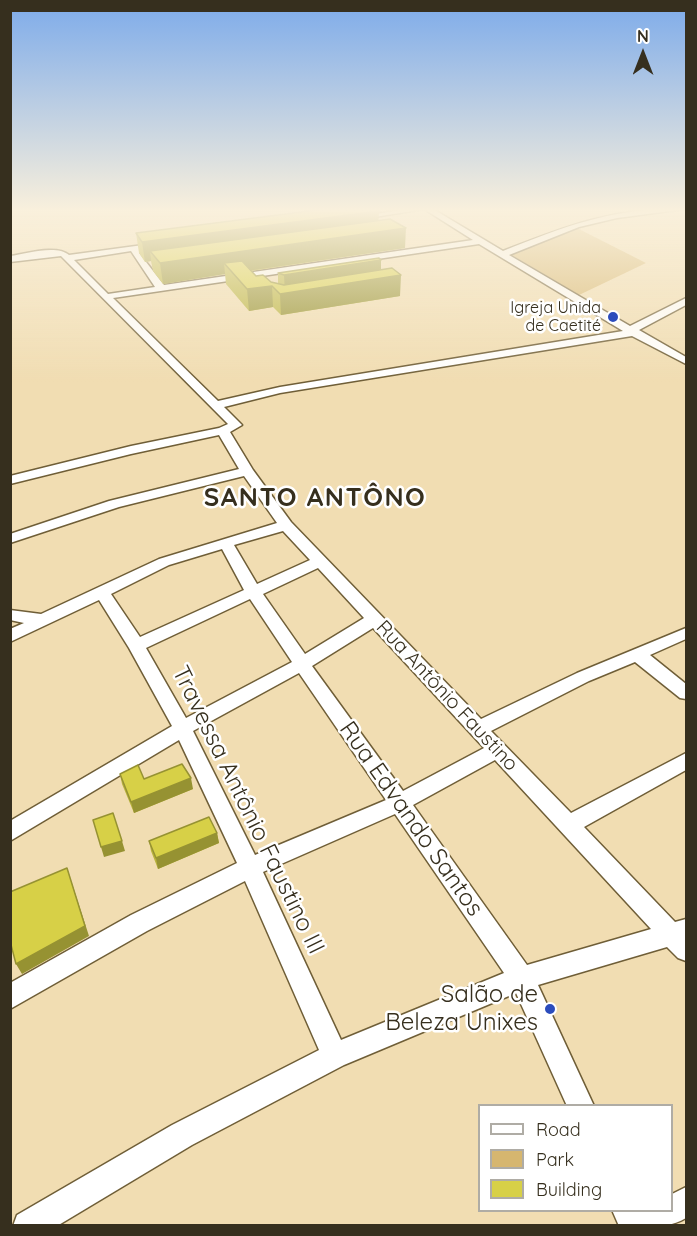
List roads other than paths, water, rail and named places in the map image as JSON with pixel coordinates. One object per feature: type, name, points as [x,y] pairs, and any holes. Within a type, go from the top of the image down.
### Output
[{"type":"street","points":[[10,480],[131,450],[223,431],[234,427],[236,423],[75,267]]},
{"type":"street","points":[[150,267],[146,267],[160,287]]},
{"type":"street","points":[[104,297],[302,267]]},
{"type":"street","points":[[374,267],[378,270]]},
{"type":"street","points":[[524,267],[602,315],[687,361]]},
{"type":"street","points":[[250,274],[262,286]]},
{"type":"street","points":[[216,405],[280,390],[633,331],[687,302]]},
{"type":"street","points":[[672,309],[687,316]]},
{"type":"street","name":"Rua Antônio Faustino","points":[[223,431],[247,471],[286,525],[568,825],[681,939]]},
{"type":"street","points":[[10,539],[114,504],[247,471]]},
{"type":"street","points":[[10,636],[164,562],[286,525]]},
{"type":"street","name":"Rua Edvando Santos","points":[[225,542],[253,591],[302,664],[522,978],[580,1104]]},
{"type":"street","points":[[138,645],[320,561]]},
{"type":"street","name":"Travessa Antônio Faustino III","points":[[103,593],[138,645],[182,729],[335,1056]]},
{"type":"street","points":[[10,615],[44,620]]},
{"type":"street","points":[[10,832],[182,729],[302,664],[375,619]]},
{"type":"street","points":[[478,729],[583,677],[687,633]]},
{"type":"street","points":[[638,655],[687,693]]},
{"type":"street","points":[[10,997],[139,923],[249,868],[399,803],[498,750]]},
{"type":"street","points":[[568,825],[687,761]]},
{"type":"street","points":[[28,1226],[182,1135],[335,1056],[522,978],[681,939]]},
{"type":"street","points":[[673,1209],[687,1202]]},
{"type":"street","points":[[628,1212],[634,1226]]},
{"type":"street","points":[[641,1226],[667,1212]]},
{"type":"place","name":"Igreja Unida de Caetité","points":[[613,317]]},
{"type":"place","name":"Salão de Beleza Unixes","points":[[550,1009]]},
{"type":"district","name":"SANTO ANTÔNO","points":[[315,498]]}]
